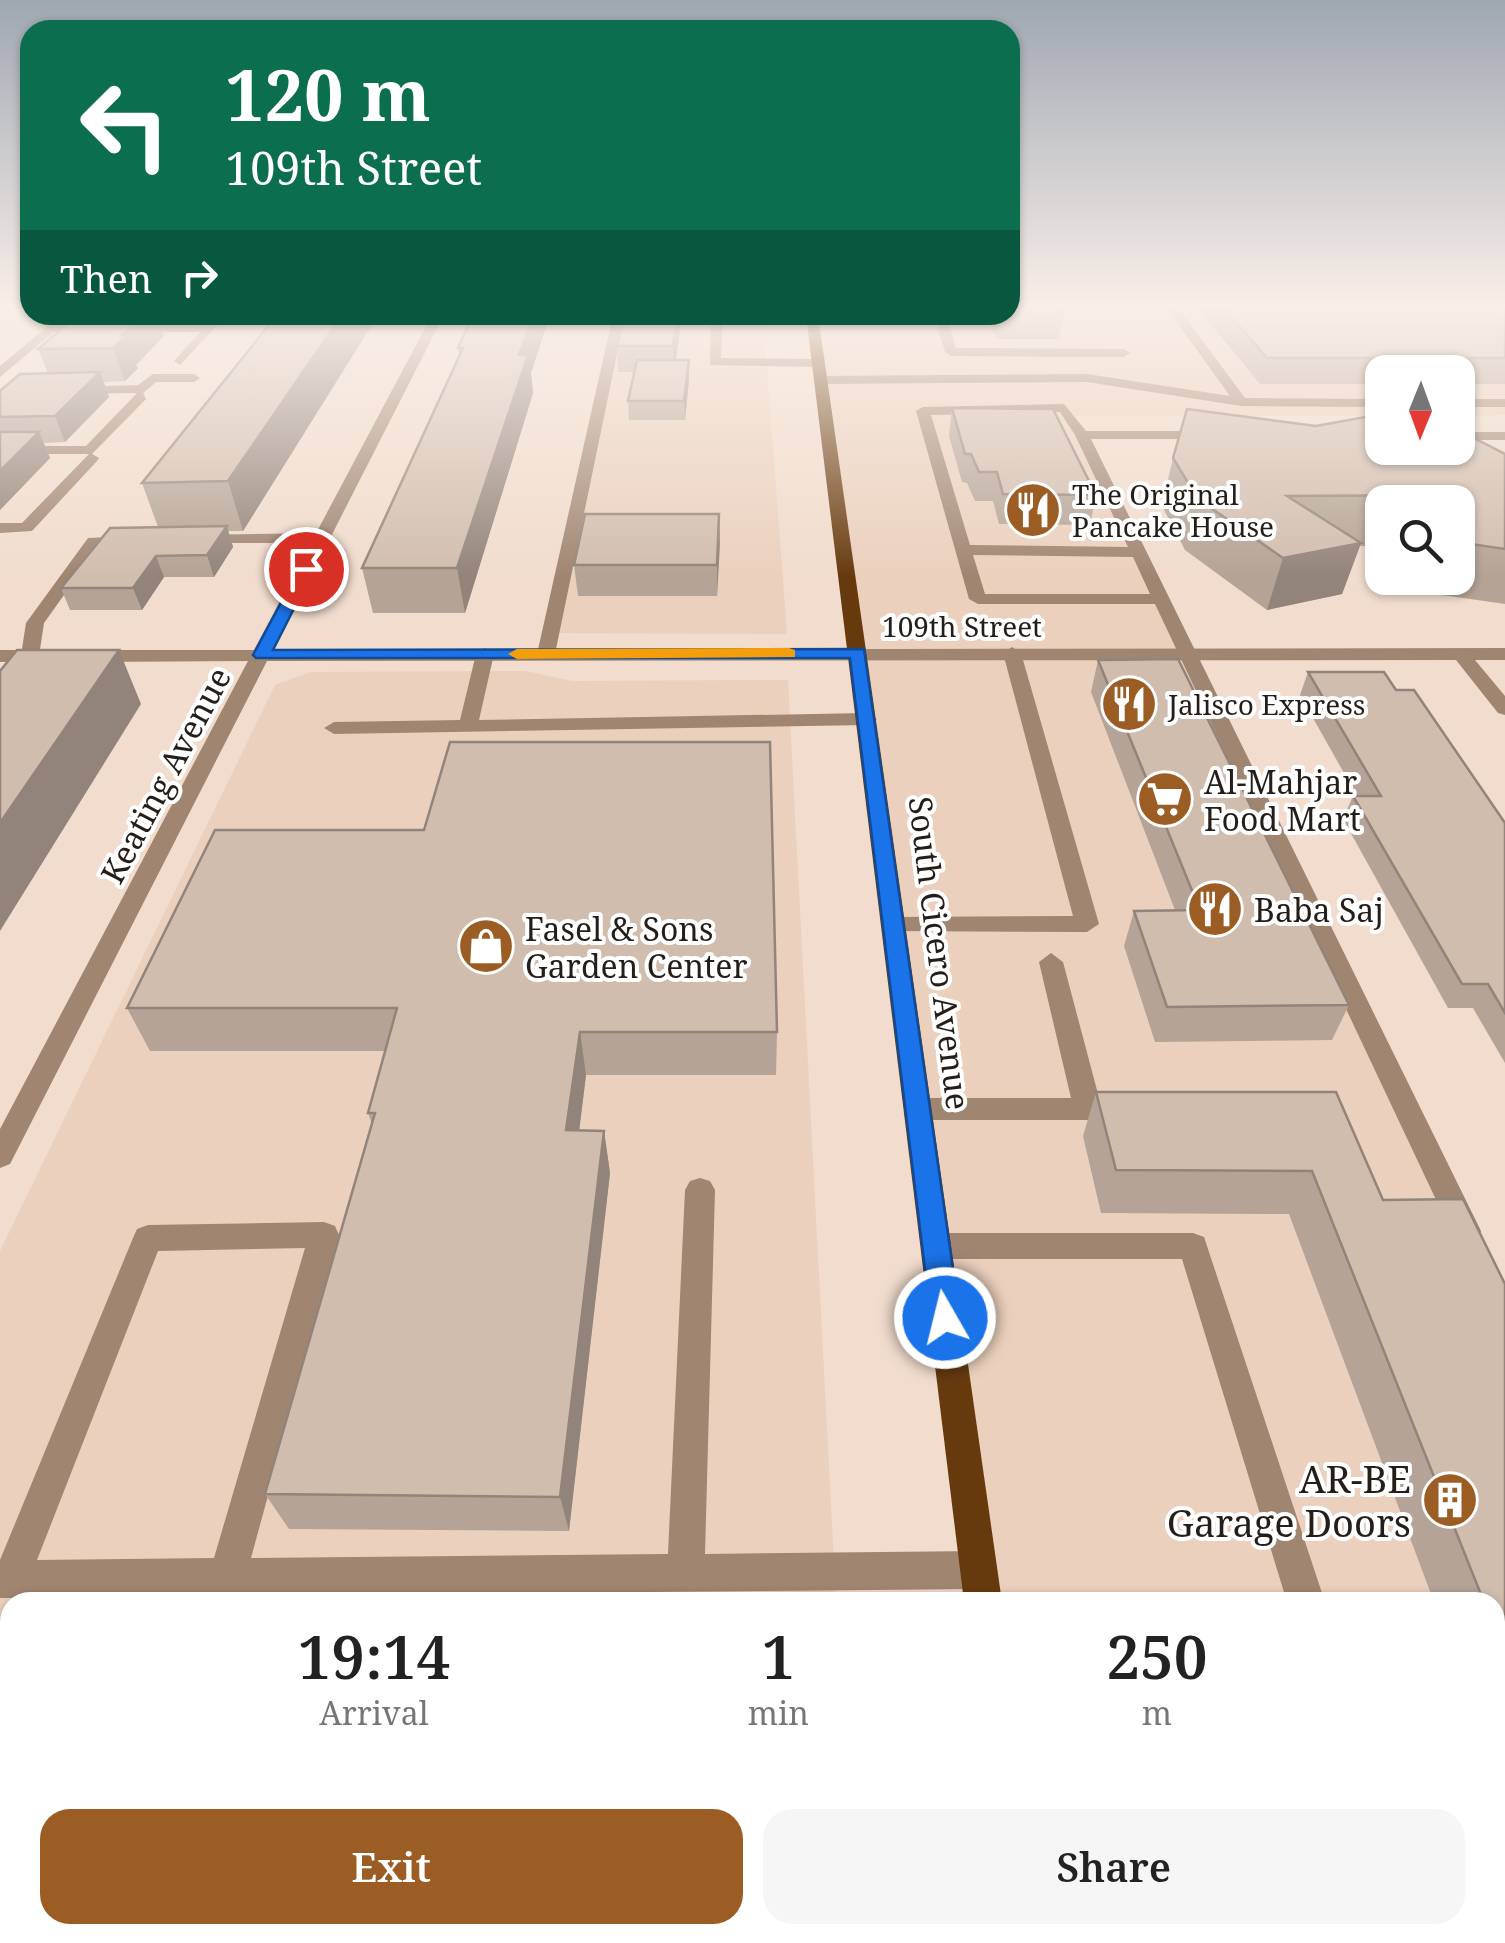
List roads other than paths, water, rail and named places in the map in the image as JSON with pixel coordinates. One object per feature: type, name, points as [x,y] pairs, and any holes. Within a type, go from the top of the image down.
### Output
[{"type":"main road","name":"South Cicero Avenue","points":[[823,396],[980,1586]]},
{"type":"street","points":[[0,450],[90,450],[142,396]]},
{"type":"street","name":"Keating Avenue","points":[[0,1156],[396,396]]},
{"type":"street","points":[[546,654],[602,396]]},
{"type":"street","points":[[1201,396],[1240,402],[1365,402]]},
{"type":"street","points":[[1235,396],[1240,402]]},
{"type":"street","points":[[1475,403],[1505,404]]},
{"type":"street","points":[[1161,598],[978,599],[923,411],[1064,408],[1082,435],[1188,653],[1479,1258]]},
{"type":"street","points":[[1082,435],[1232,436]]},
{"type":"street","points":[[1475,436],[1505,436]]},
{"type":"street","points":[[1475,444],[1480,448]]},
{"type":"street","points":[[0,528],[26,528],[92,458]]},
{"type":"street","points":[[185,540],[322,538]]},
{"type":"street","points":[[0,694],[30,656],[35,622],[94,542],[149,541]]},
{"type":"street","points":[[962,550],[1139,552]]},
{"type":"street","points":[[894,925],[1087,924],[1012,653]]},
{"type":"street","points":[[468,726],[485,654]]},
{"type":"street","points":[[1461,654],[1505,710]]},
{"type":"street","name":"109th Street","points":[[0,656],[1505,654]]},
{"type":"street","points":[[334,728],[867,719]]},
{"type":"street","points":[[918,1109],[1088,1109],[1050,962]]},
{"type":"street","points":[[686,1572],[700,1190]]},
{"type":"street","points":[[227,1577],[324,1235],[148,1238],[6,1579],[227,1577],[686,1572],[980,1586]]},
{"type":"street","points":[[936,1246],[1192,1246],[1303,1592]]},
{"type":"place","name":"The Original Pancake House","points":[[1033,510]]},
{"type":"place","name":"Jalisco Express","points":[[1129,704]]},
{"type":"place","name":"Al-Mahjar Food Mart","points":[[1165,799]]},
{"type":"place","name":"Baba Saj","points":[[1215,909]]},
{"type":"place","name":"Fasel & Sons Garden Center","points":[[486,946]]},
{"type":"place","name":"AR-BE Garage Doors","points":[[1450,1500]]}]
